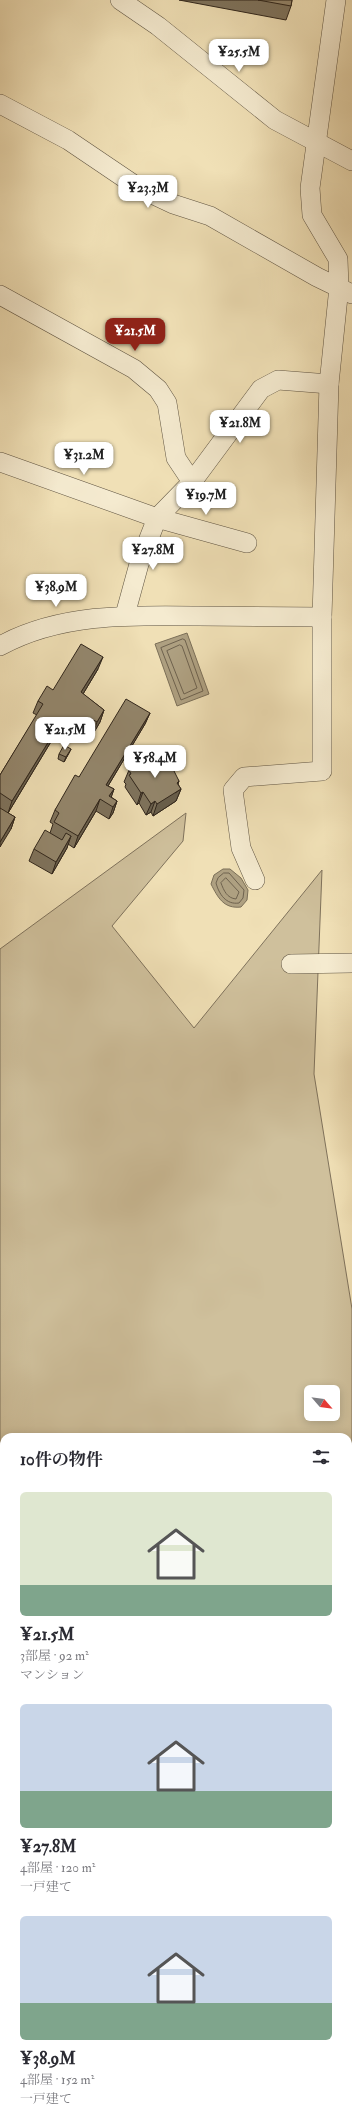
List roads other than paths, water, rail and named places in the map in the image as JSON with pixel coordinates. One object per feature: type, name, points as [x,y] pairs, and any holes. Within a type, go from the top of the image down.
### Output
[{"type":"street","points":[[120,0],[158,26],[275,120],[352,161]]},
{"type":"street","points":[[255,880],[241,848],[233,790],[244,777],[322,771],[322,617],[329,384],[345,291],[338,259],[312,215],[310,188],[336,0]]},
{"type":"street","points":[[0,104],[68,140],[140,188],[173,204],[210,216],[345,291]]},
{"type":"street","points":[[0,295],[134,369],[158,389],[167,403],[176,458],[192,482]]},
{"type":"street","points":[[125,615],[139,564],[157,518],[192,482],[261,390],[278,380],[329,384]]},
{"type":"street","points":[[0,462],[157,518],[247,543]]},
{"type":"street","points":[[0,646],[20,635],[58,624],[125,615],[322,617]]},
{"type":"street","points":[[291,964],[352,963]]},
{"type":"water","points":[[187,633],[209,694],[177,706],[155,644]]},
{"type":"water","points":[[223,869],[230,869],[241,878],[248,890],[247,900],[241,907],[230,906],[222,902],[211,884],[214,875]]}]
